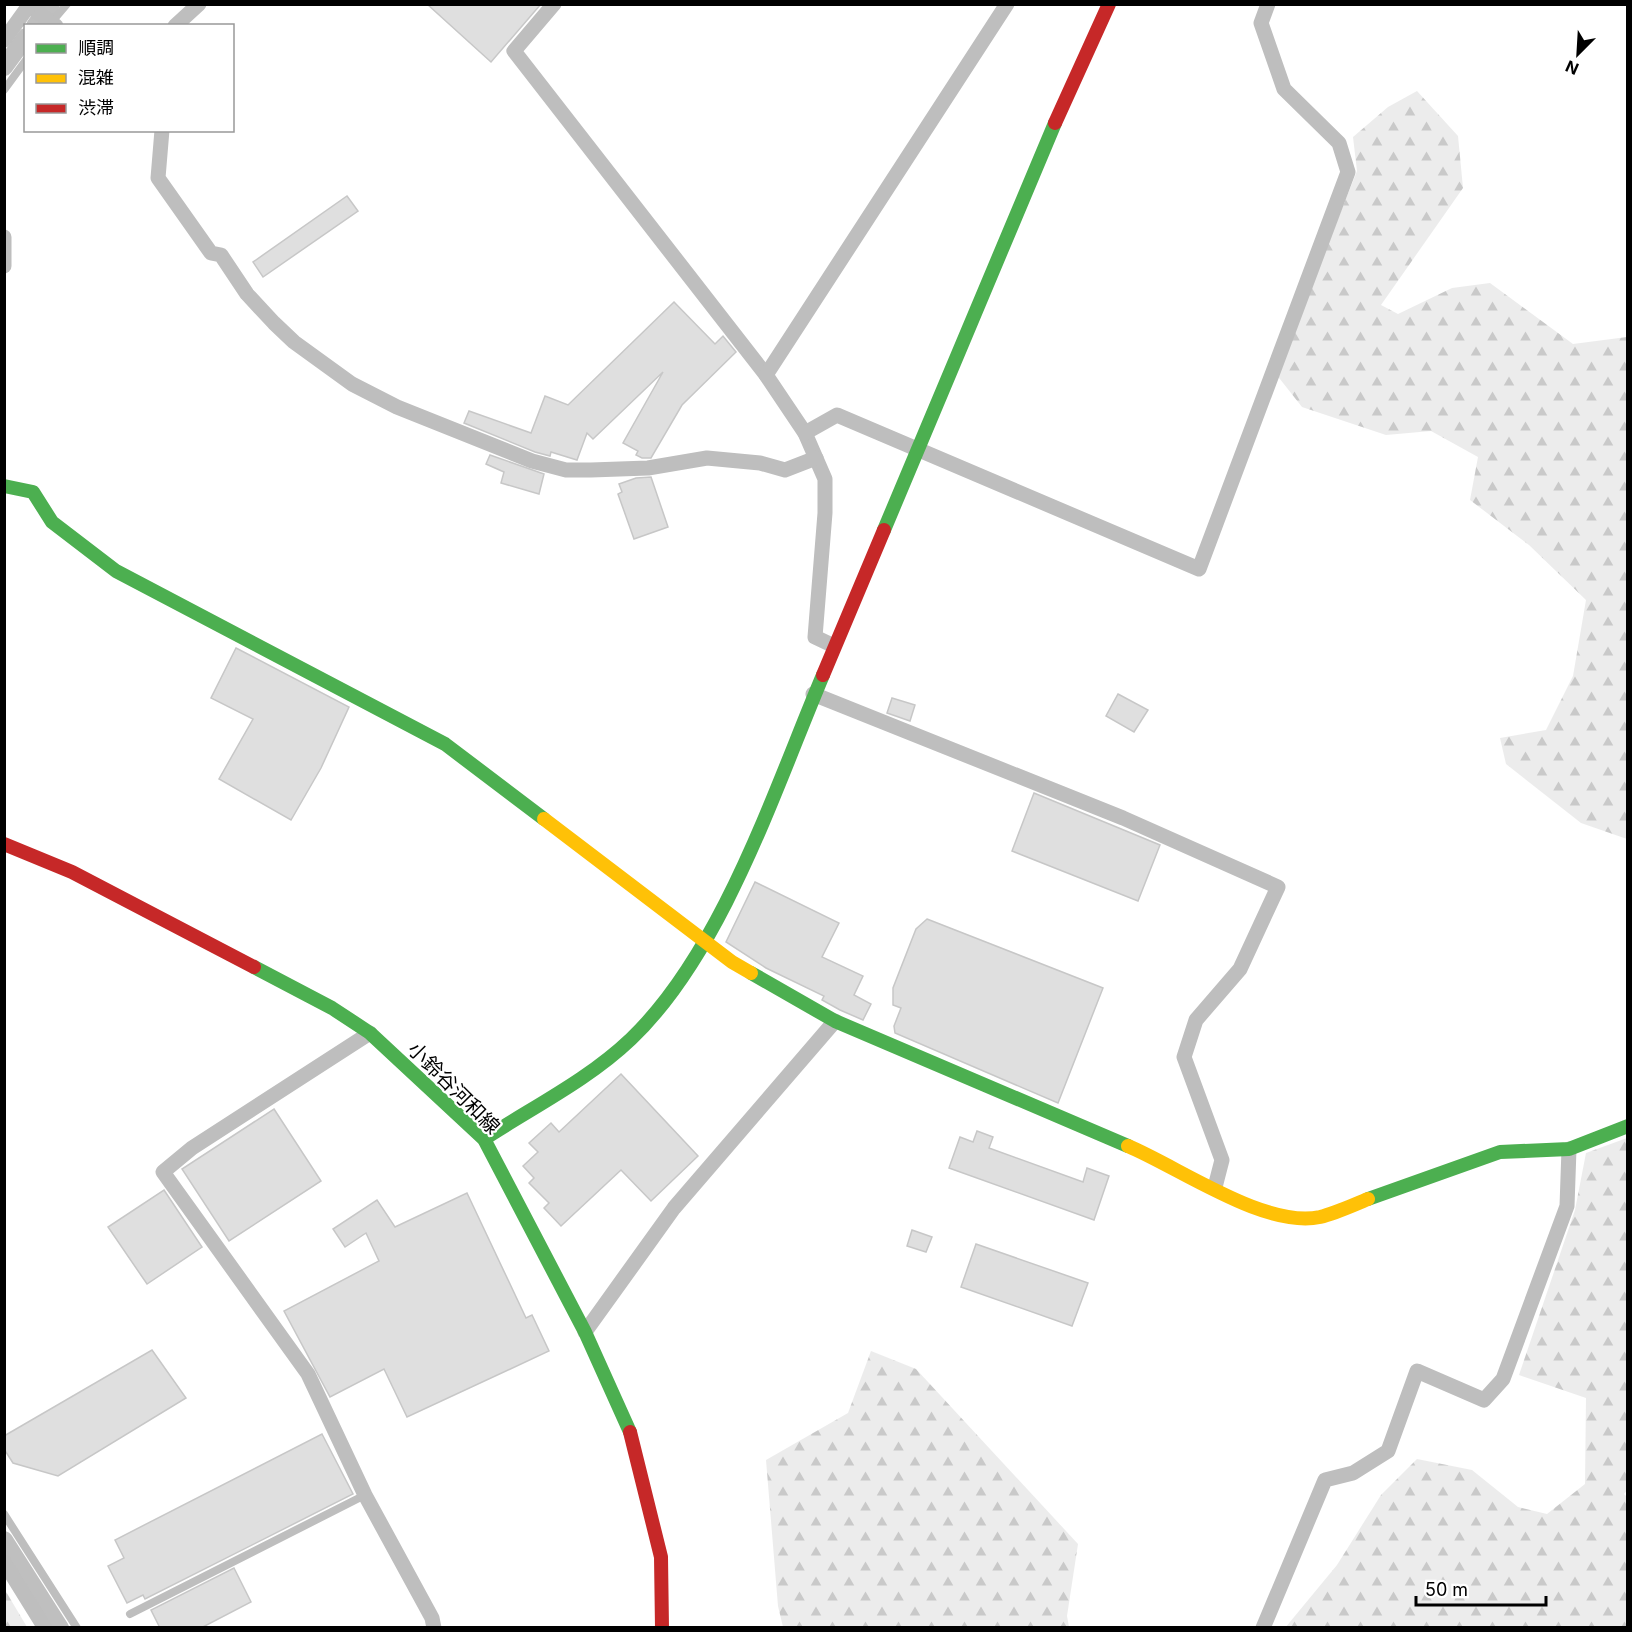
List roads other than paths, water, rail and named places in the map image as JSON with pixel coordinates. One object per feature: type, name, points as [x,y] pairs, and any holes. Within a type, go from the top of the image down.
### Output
[{"type":"street","points":[[177,24],[200,4]]},
{"type":"street","points":[[554,4],[514,51],[766,375],[805,433],[825,478],[825,513],[814,637],[834,645]]},
{"type":"street","points":[[766,375],[1007,4]]},
{"type":"street","points":[[484,1139],[611,1056],[659,1008],[704,942],[737,880],[813,694],[1051,131],[1109,4]]},
{"type":"street","points":[[805,433],[837,415],[1199,569],[1348,172],[1339,143],[1284,88],[1261,23],[1268,4]]},
{"type":"street","points":[[4,40],[29,5],[51,24]]},
{"type":"street","points":[[162,132],[158,178],[212,253],[221,255],[247,294],[294,342],[371,395],[490,445],[532,461],[566,470],[648,468],[707,458],[760,463],[785,470],[816,458]]},
{"type":"street","points":[[4,237],[4,266]]},
{"type":"street","points":[[4,486],[33,492],[52,522],[116,571],[445,744],[732,962],[835,1021],[1151,1156],[1215,1186],[1254,1208],[1280,1217],[1319,1217],[1500,1152],[1569,1149],[1628,1126]]},
{"type":"street","points":[[813,694],[1123,818],[1278,887],[1240,969],[1196,1020],[1184,1057],[1222,1160],[1215,1186]]},
{"type":"street","name":"小鈴谷河和線","points":[[4,844],[72,872],[211,942],[332,1008],[370,1033],[484,1139],[585,1332],[630,1433],[660,1557],[662,1628]]},
{"type":"street","points":[[585,1332],[674,1208],[835,1021]]},
{"type":"street","points":[[370,1033],[192,1148],[163,1172],[308,1374],[365,1495],[432,1618],[434,1628]]},
{"type":"street","points":[[1263,1628],[1325,1480],[1353,1473],[1388,1451],[1417,1371],[1484,1400],[1503,1379],[1567,1206],[1569,1149]]},
{"type":"street","points":[[4,1562],[45,1628]]},
{"type":"lane","points":[[53,24],[67,4]]},
{"type":"lane","points":[[4,90],[24,63]]},
{"type":"lane","points":[[130,1614],[365,1495]]},
{"type":"lane","points":[[4,1514],[77,1628]]},
{"type":"waterway","points":[[36,24],[51,4]]},
{"type":"waterway","points":[[4,67],[24,40]]},
{"type":"waterway","points":[[4,1540],[60,1628]]}]
